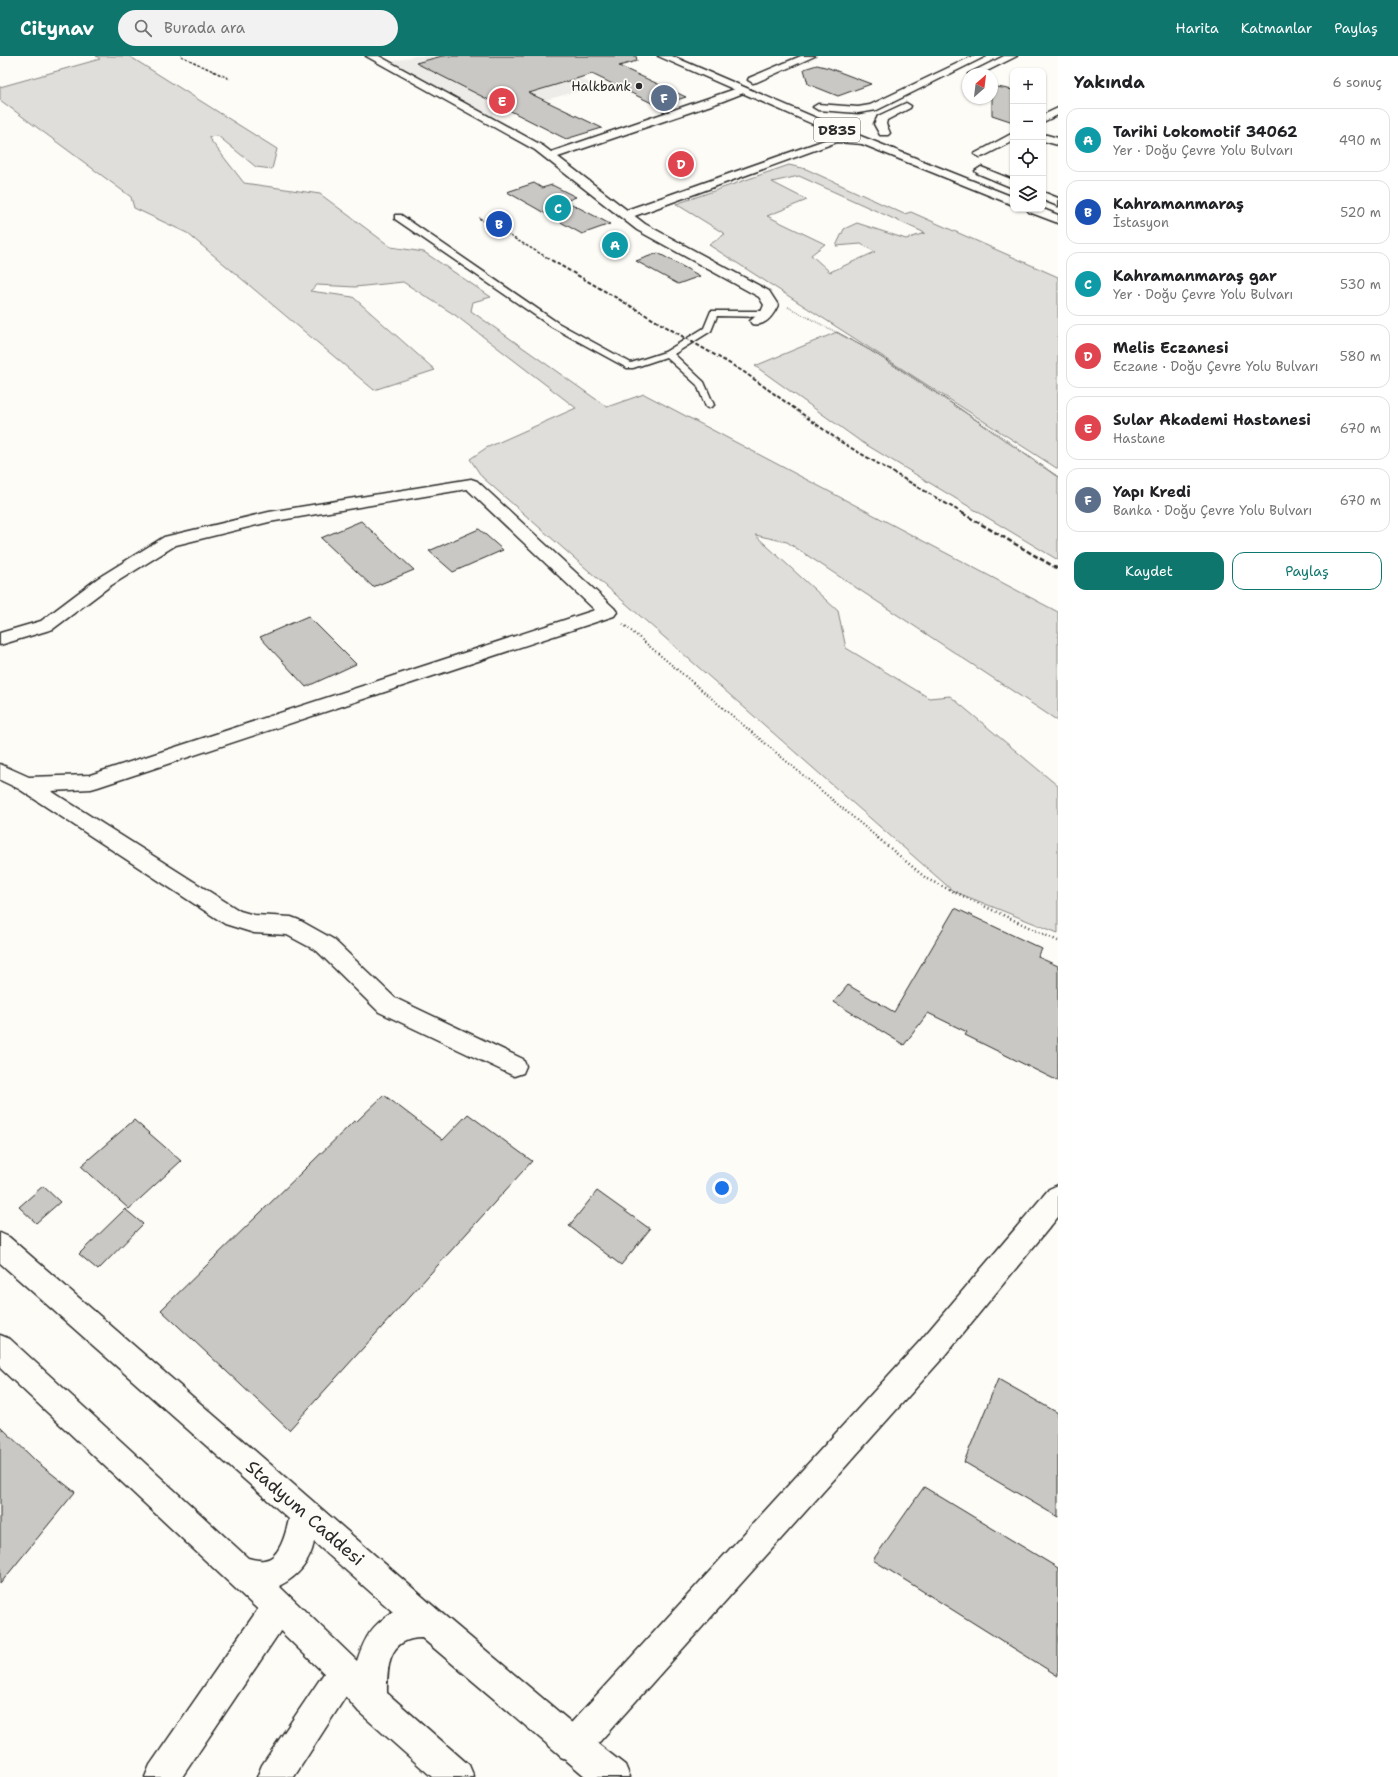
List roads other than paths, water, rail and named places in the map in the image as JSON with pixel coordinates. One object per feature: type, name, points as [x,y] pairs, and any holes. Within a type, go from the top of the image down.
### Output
[{"type":"main road","points":[[371,56],[539,148],[641,227],[764,294],[771,305],[762,318]]},
{"type":"main road","name":"D835","points":[[663,56],[863,141],[1010,200]]},
{"type":"main road","points":[[768,86],[750,79],[810,56]]},
{"type":"main road","name":"D835","points":[[854,122],[814,105],[858,110],[873,108],[981,56]]},
{"type":"main road","points":[[987,68],[1012,56]]},
{"type":"main road","points":[[550,156],[742,90]]},
{"type":"main road","name":"D835","points":[[869,128],[887,135],[880,124],[882,118],[913,102]]},
{"type":"main road","points":[[1046,118],[1058,111]]},
{"type":"main road","points":[[620,212],[663,193],[811,137],[821,128],[819,122]]},
{"type":"main road","points":[[980,154],[1010,138]]},
{"type":"main road","points":[[1046,138],[1058,142]]},
{"type":"main road","points":[[620,212],[836,139],[863,141]]},
{"type":"main road","points":[[970,167],[1010,183]]},
{"type":"main road","points":[[1046,197],[1058,201]]},
{"type":"main road","points":[[1040,212],[1058,219]]},
{"type":"main road","points":[[0,639],[47,625],[104,582],[170,541],[269,517],[471,484],[608,612],[91,782],[26,784]]},
{"type":"main road","points":[[0,771],[26,784],[233,918],[254,924],[291,926],[325,945],[387,1005],[514,1066]]},
{"type":"main road","points":[[573,1746],[930,1351],[1058,1197]]},
{"type":"main road","name":"Stadyum Caddesi","points":[[0,1246],[428,1622],[573,1746],[613,1777]]},
{"type":"main road","points":[[0,1349],[278,1607],[344,1671],[371,1700],[457,1777]]},
{"type":"main road","points":[[241,1573],[267,1576],[282,1568],[297,1550],[305,1513]]},
{"type":"main road","points":[[162,1777],[278,1607]]},
{"type":"main road","points":[[371,1700],[371,1667],[378,1647],[390,1632],[406,1622],[428,1622]]},
{"type":"main road","points":[[274,1777],[344,1671]]},
{"type":"lane","points":[[398,217],[555,325],[630,366],[668,354],[708,329],[714,313],[762,318]]},
{"type":"lane","points":[[668,354],[701,384],[709,405]]},
{"type":"railway","points":[[181,56],[230,79]]},
{"type":"railway","points":[[479,218],[548,258]]},
{"type":"railway","points":[[546,257],[744,372],[841,442],[964,514]]},
{"type":"railway","points":[[962,513],[1058,569]]},
{"type":"place","name":"Halkbank","points":[[639,86]]},
{"type":"place","name":"Yapı Kredi","points":[[664,98]]},
{"type":"place","name":"Sular Akademi Hastanesi","points":[[502,101]]},
{"type":"place","name":"Melis Eczanesi","points":[[681,164]]},
{"type":"place","name":"Kahramanmaraş gar","points":[[558,208]]},
{"type":"place","name":"Kahramanmaraş","points":[[499,224]]},
{"type":"place","name":"Tarihi Lokomotif 34062","points":[[615,245]]}]
